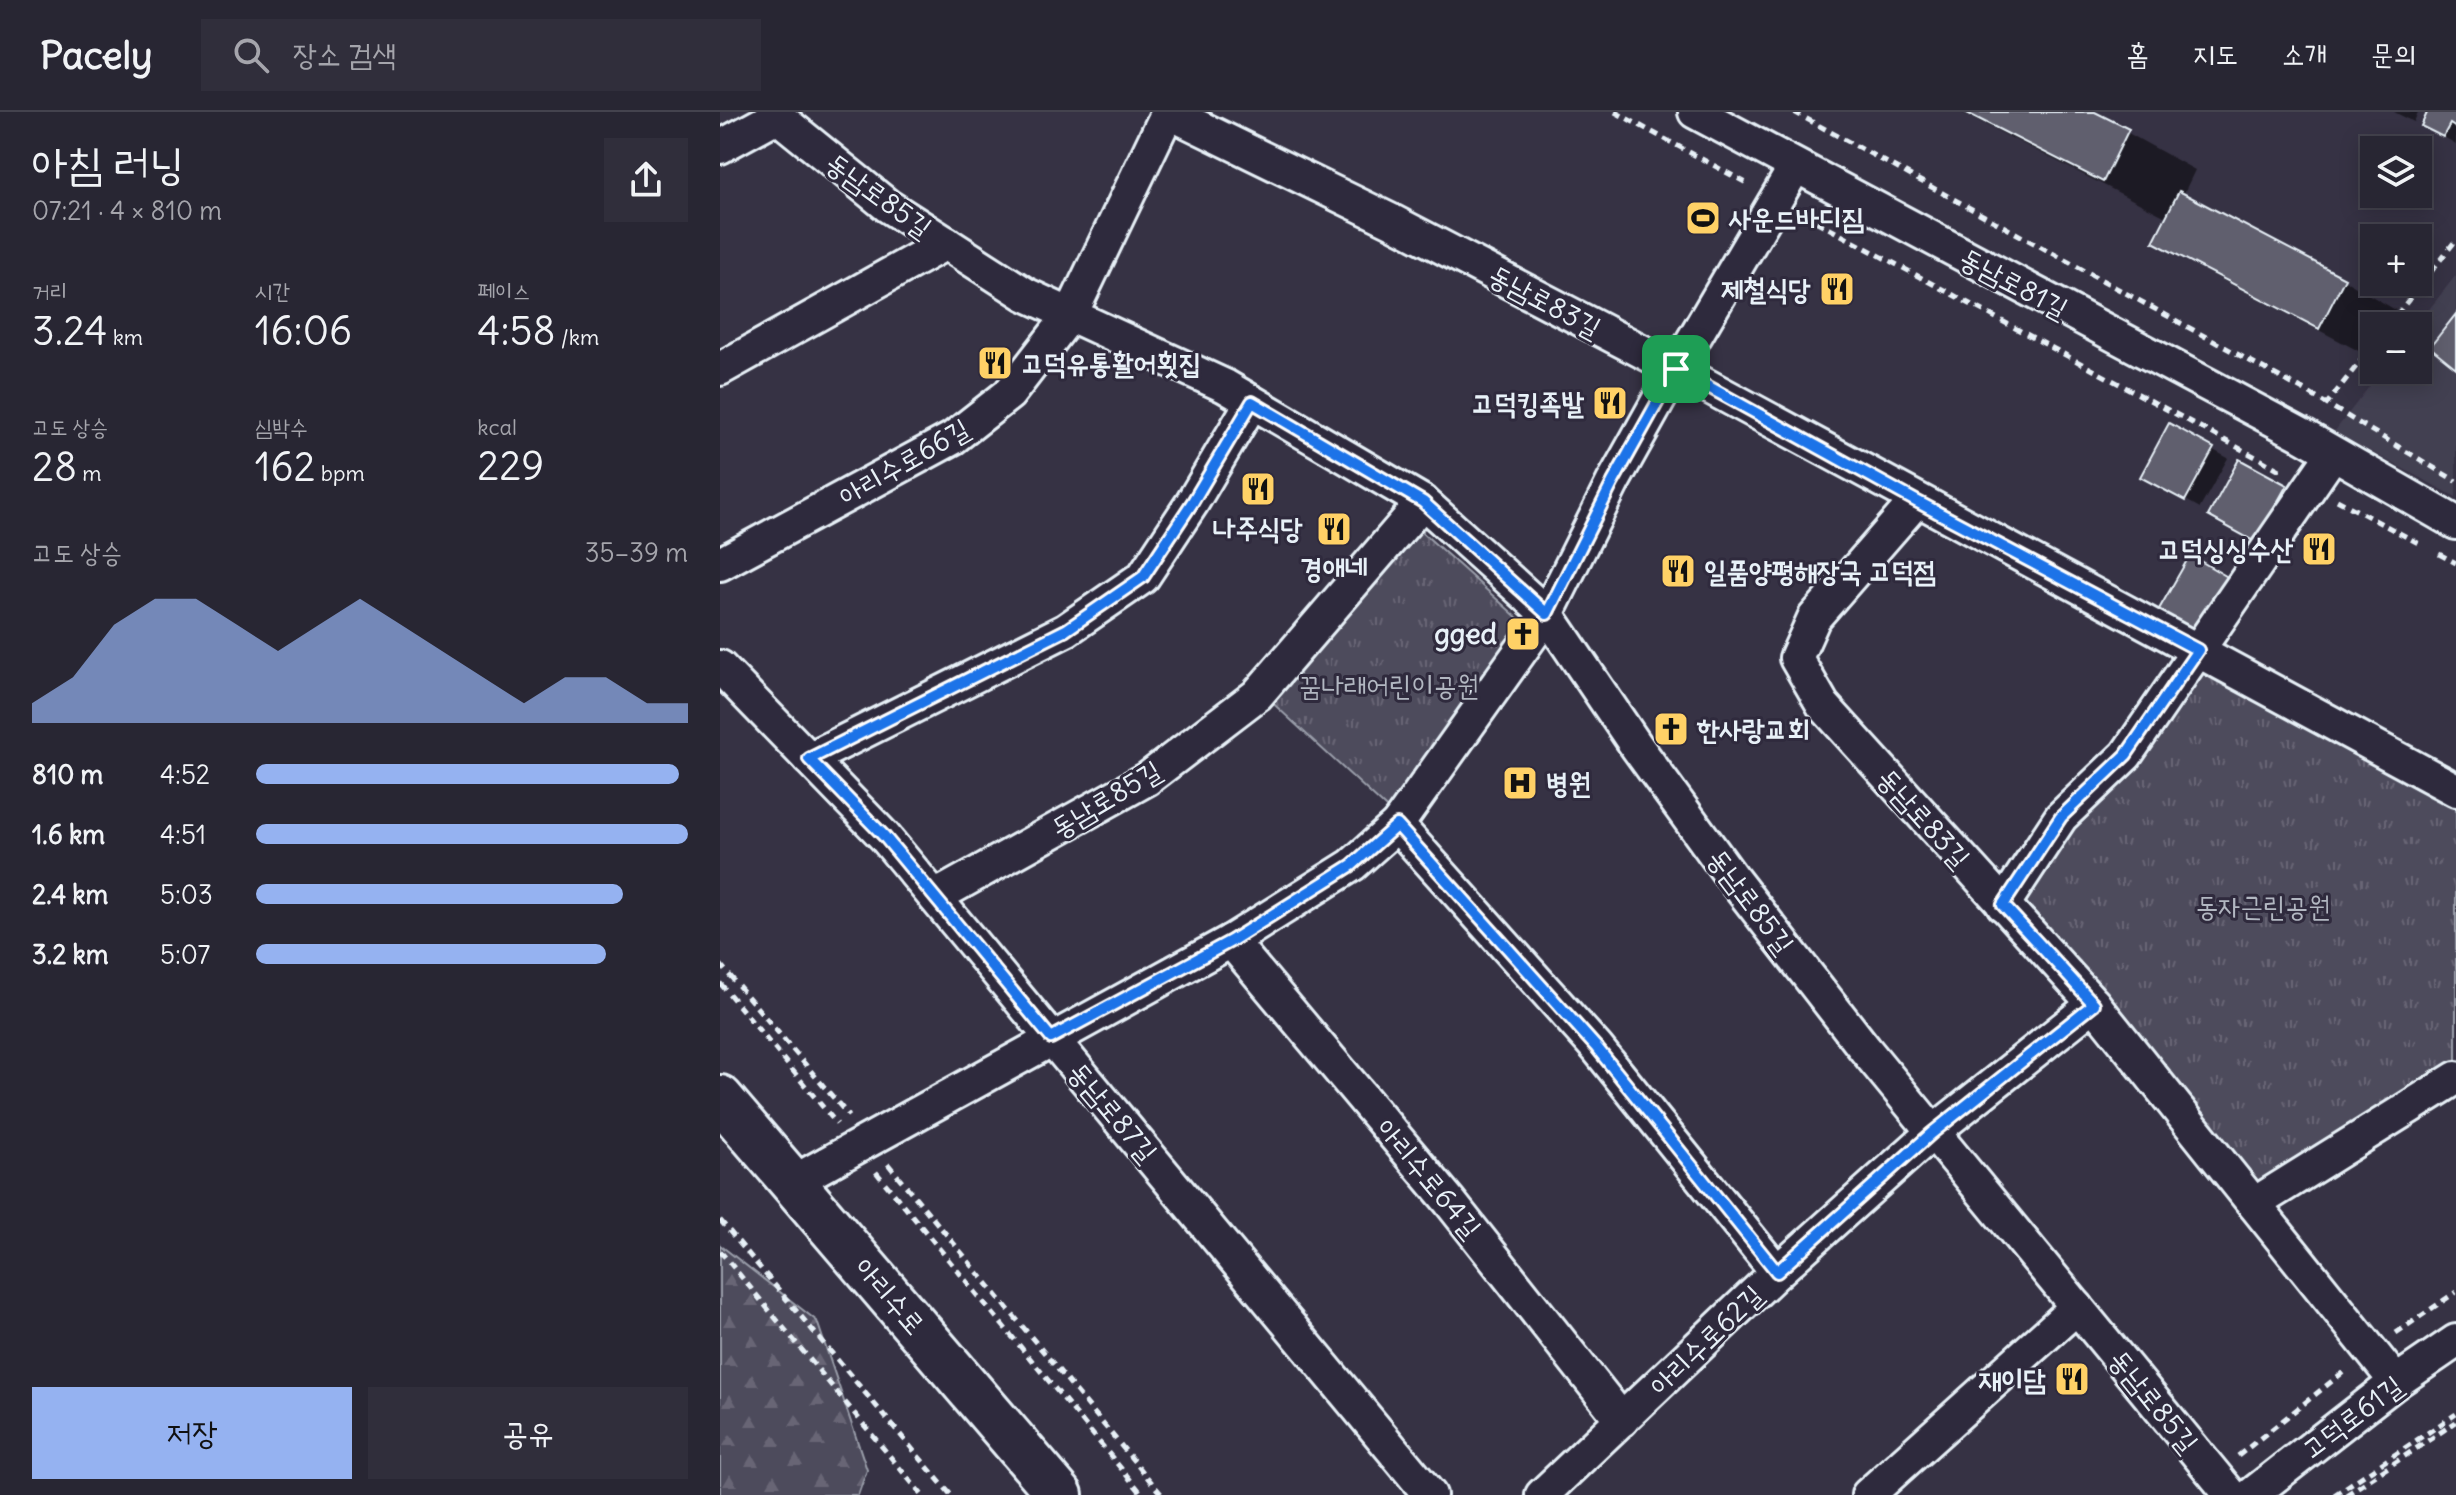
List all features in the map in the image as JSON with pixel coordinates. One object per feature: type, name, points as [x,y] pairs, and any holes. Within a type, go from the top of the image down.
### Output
[{"type":"main road","name":"아리수로","points":[[720,1098],[1060,1495]]},
{"type":"street","name":"아리수로66길","points":[[720,564],[953,438],[1009,394],[1071,314],[1168,112]]},
{"type":"street","name":"동남로83길","points":[[1168,112],[1394,222],[1676,369],[2456,790]]},
{"type":"street","name":"동남로81길","points":[[1695,112],[2302,435],[2332,455],[2456,523]]},
{"type":"street","name":"동남로85길","points":[[720,147],[773,114],[888,206],[1025,294],[1225,386],[1423,502],[1547,614],[1637,747],[1730,875],[1932,1133],[2222,1485]]},
{"type":"street","points":[[793,1182],[1231,941],[1352,865],[1397,825],[1547,614],[1613,482],[1795,167]]},
{"type":"street","name":"동남로85길","points":[[720,369],[946,243]]},
{"type":"street","points":[[809,759],[1066,630],[1143,577],[1192,503],[1252,402]]},
{"type":"street","points":[[2003,905],[2061,817],[2126,755],[2332,455]]},
{"type":"street","name":"동남로83길","points":[[1916,501],[1814,618],[1796,658],[1823,705],[2094,1004],[2396,1382]]},
{"type":"street","name":"동남로85길","points":[[935,897],[1147,779],[1257,695],[1423,502]]},
{"type":"street","name":"동남로87길","points":[[720,667],[884,836],[1430,1495]]},
{"type":"street","points":[[1397,825],[1597,1048],[1777,1272]]},
{"type":"street","name":"아리수로64길","points":[[1231,941],[1450,1202],[1622,1420]]},
{"type":"street","name":"아리수로62길","points":[[1542,1495],[1777,1272],[1932,1133],[2094,1004]]},
{"type":"street","points":[[2254,1204],[2456,1078]]},
{"type":"street","points":[[1868,1495],[2077,1307]]},
{"type":"street","name":"고덕로61길","points":[[2251,1495],[2396,1382],[2456,1341]]},
{"type":"path","points":[[1615,112],[2456,563]]},
{"type":"path","points":[[1794,112],[2327,404],[2456,481]]},
{"type":"path","points":[[2399,312],[2456,240]]},
{"type":"path","points":[[2302,435],[2360,362]]},
{"type":"path","points":[[720,964],[1143,1495]]},
{"type":"path","points":[[720,983],[862,1143],[1162,1495]]},
{"type":"path","points":[[720,1220],[951,1495]]},
{"type":"path","points":[[720,1251],[922,1495]]},
{"type":"path","points":[[2222,1485],[2371,1350],[2456,1292]]},
{"type":"path","points":[[2334,1495],[2456,1414]]},
{"type":"path","points":[[2346,1495],[2456,1422]]},
{"type":"shaded area","points":[[2456,275],[2456,497],[2334,432],[2371,384],[2432,384],[2432,312],[2427,312]]},
{"type":"green space","name":"꿈나래어린이공원","points":[[1413,524],[1538,636],[1396,817],[1265,696]]},
{"type":"green space","name":"동자근린공원","points":[[2198,650],[2456,790],[2456,1078],[2254,1204],[2003,905]]},
{"type":"green space","points":[[720,1245],[817,1321],[867,1470],[858,1495],[720,1495]]},
{"type":"building","points":[[1965,112],[2095,112],[2129,129],[2103,182]]},
{"type":"building","points":[[2425,112],[2456,112],[2456,128],[2450,124],[2443,137],[2421,126]]},
{"type":"building","points":[[2179,191],[2345,278],[2319,329],[2153,242]]},
{"type":"building","points":[[2456,314],[2456,368],[2432,349]]},
{"type":"building","points":[[2169,423],[2214,448],[2185,501],[2140,477]]},
{"type":"building","points":[[2239,459],[2287,485],[2255,542],[2208,516]]},
{"type":"building","points":[[2190,555],[2231,579],[2206,624],[2189,629],[2158,611]]},
{"type":"place","name":"사운드바디짐","points":[[1703,218]]},
{"type":"place","name":"제철식당","points":[[1837,289]]},
{"type":"place","name":"고덕유통활어횟집","points":[[995,363]]},
{"type":"place","name":"고덕킹족발","points":[[1610,403]]},
{"type":"place","name":"나주식당","points":[[1258,489]]},
{"type":"place","name":"경애네","points":[[1334,529]]},
{"type":"place","name":"고덕싱싱수산","points":[[2319,549]]},
{"type":"place","name":"일품양평해장국 고덕점","points":[[1678,571]]},
{"type":"place","name":"gged","points":[[1523,634]]},
{"type":"place","name":"한사랑교회","points":[[1671,729]]},
{"type":"place","name":"병원","points":[[1520,783]]},
{"type":"place","name":"재이담","points":[[2072,1379]]},
{"type":"route","points":[[1676,369],[1916,501],[2198,650],[2126,755],[2061,817],[2003,905],[2094,1004],[1932,1133],[1777,1272],[1597,1048],[1397,825],[1352,865],[1231,941],[1051,1038],[884,836],[809,759],[1066,630],[1143,577],[1192,503],[1252,402],[1423,502],[1547,614],[1613,482],[1676,369]]}]
